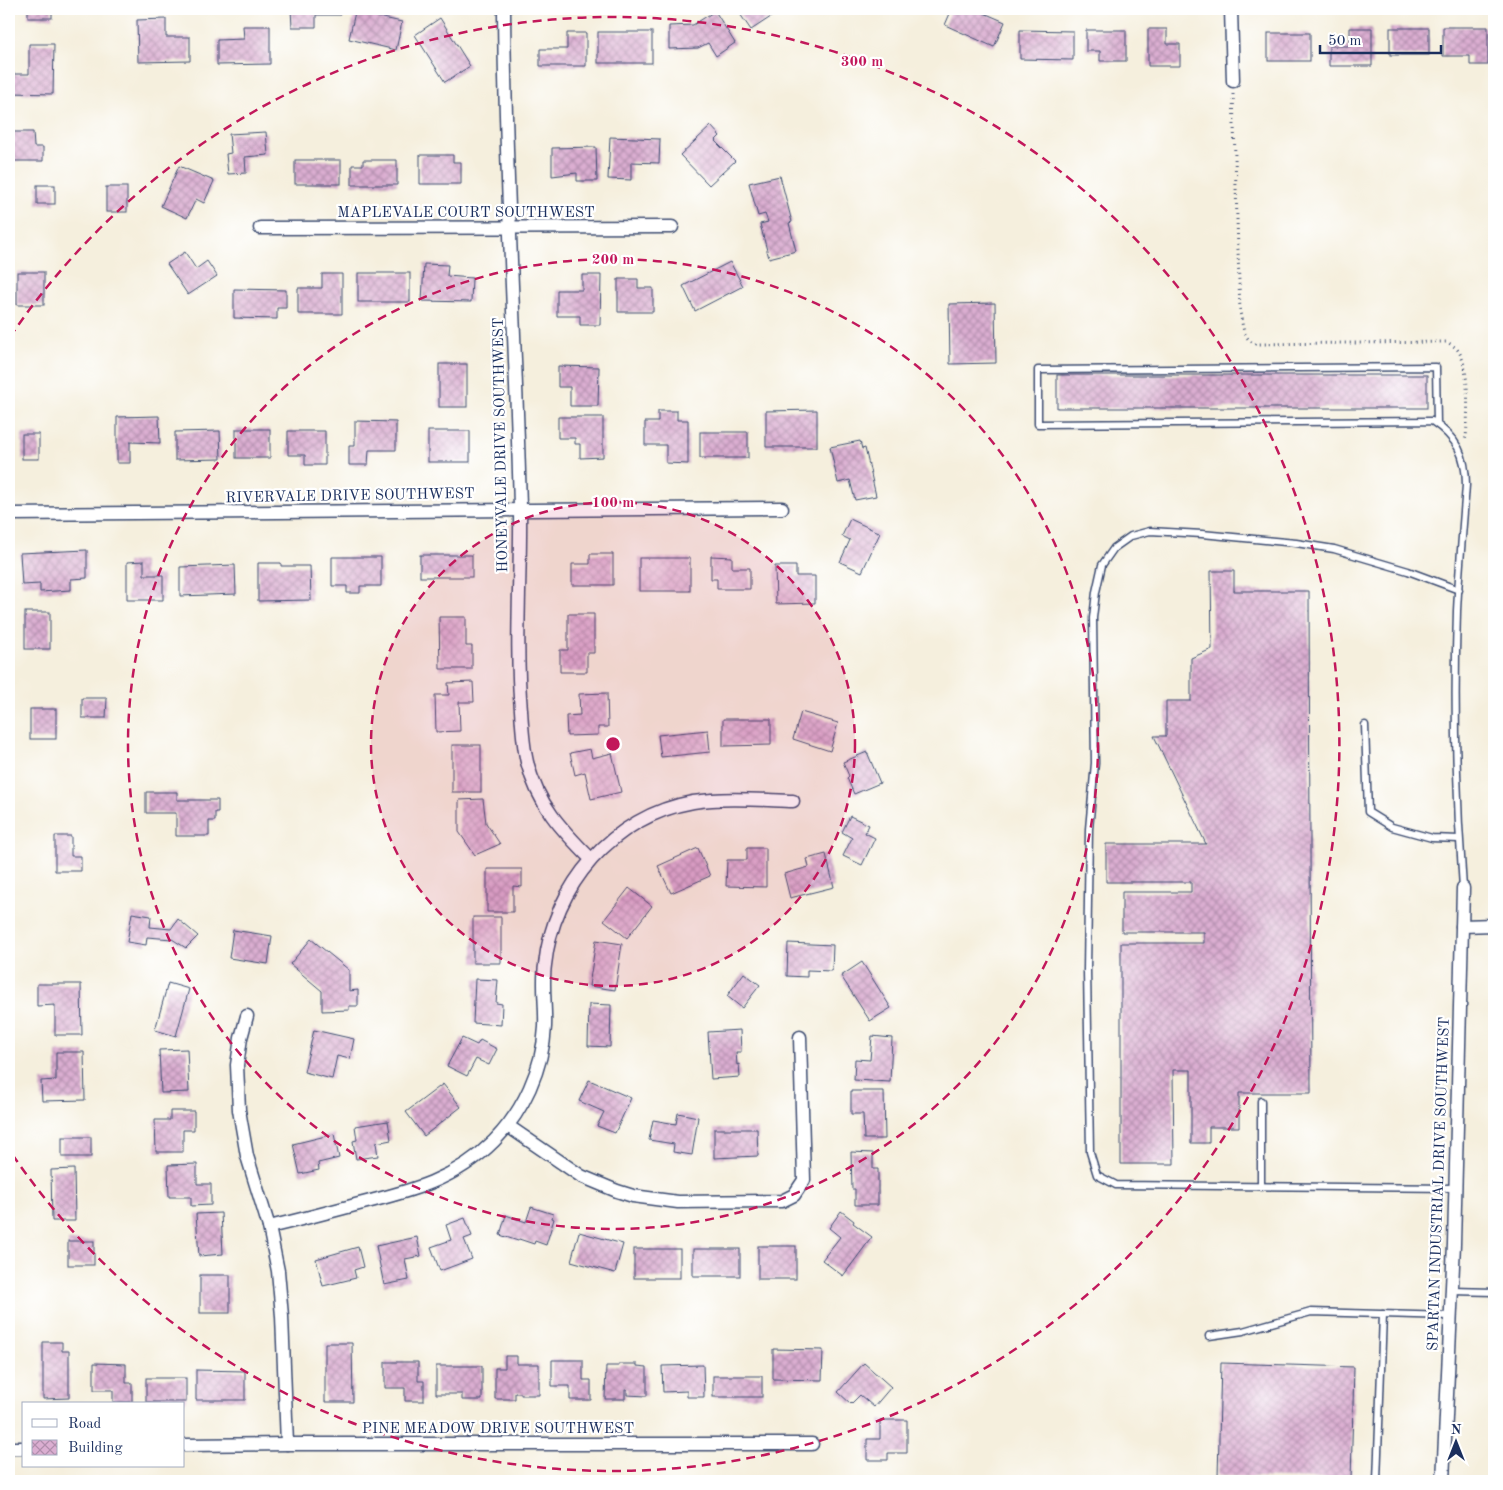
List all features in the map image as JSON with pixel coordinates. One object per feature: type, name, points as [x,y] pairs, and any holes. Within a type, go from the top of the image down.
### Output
[{"type":"street","name":"HONEYVALE DRIVE SOUTHWEST","points":[[504,9],[505,101],[520,510],[518,673],[525,752],[536,788],[549,813],[565,833],[591,859]]},
{"type":"street","points":[[1231,9],[1232,80]]},
{"type":"street","name":"MAPLEVALE COURT SOUTHWEST","points":[[260,228],[672,228]]},
{"type":"street","name":"RIVERVALE DRIVE SOUTHWEST","points":[[9,514],[782,508]]},
{"type":"street","points":[[269,1227],[401,1193],[440,1180],[469,1162],[494,1141],[508,1126],[531,1086],[542,1053],[545,1028],[545,965],[552,926],[568,893],[591,859],[611,840],[628,828],[657,813],[692,803],[726,799],[793,801]]},
{"type":"street","name":"SPARTAN INDUSTRIAL DRIVE SOUTHWEST","points":[[1443,1481],[1452,1291],[1464,888]]},
{"type":"street","points":[[1462,926],[1494,925]]},
{"type":"street","points":[[247,1016],[237,1065],[239,1110],[247,1156],[269,1227],[280,1292],[287,1444]]},
{"type":"street","points":[[508,1126],[581,1176],[634,1196],[678,1202],[782,1201],[794,1196],[804,1180],[800,1037]]},
{"type":"street","name":"PINE MEADOW DRIVE SOUTHWEST","points":[[185,1445],[812,1444]]},
{"type":"street","points":[[9,1448],[22,1448]]},
{"type":"lane","points":[[1437,424],[1436,367],[1038,370],[1038,424],[1432,421],[1447,432],[1459,449],[1466,469],[1459,590],[1456,755],[1459,839],[1464,888]]},
{"type":"lane","points":[[1455,1188],[1116,1185],[1097,1174],[1090,1152],[1087,970],[1089,829],[1095,763],[1093,618],[1102,565],[1114,548],[1131,536],[1150,531],[1296,543],[1334,549],[1408,571],[1459,590]]},
{"type":"lane","points":[[1365,724],[1368,812],[1392,827],[1432,838],[1459,839]]},
{"type":"lane","points":[[1261,1101],[1261,1187]]},
{"type":"lane","points":[[1452,1291],[1494,1292]]},
{"type":"lane","points":[[1209,1336],[1243,1331],[1311,1312],[1450,1316]]},
{"type":"lane","points":[[1377,1481],[1383,1314]]},
{"type":"path","points":[[1232,80],[1240,312],[1244,332],[1248,340],[1254,344],[1447,342],[1459,352],[1463,361],[1466,387],[1468,416],[1466,437],[1459,449]]},
{"type":"building","points":[[28,9],[52,9],[52,18],[28,18]]},
{"type":"building","points":[[291,9],[341,9],[341,15],[316,15],[316,27],[292,27]]},
{"type":"building","points":[[748,9],[783,9],[751,30],[740,14]]},
{"type":"building","points":[[952,9],[975,9],[1005,22],[994,47],[945,25]]},
{"type":"building","points":[[715,11],[735,43],[716,56],[708,43],[698,48],[669,49],[669,26],[693,25]]},
{"type":"building","points":[[355,12],[402,22],[396,50],[349,39]]},
{"type":"building","points":[[440,18],[470,66],[445,82],[415,35]]},
{"type":"building","points":[[166,19],[166,37],[190,37],[190,61],[138,62],[137,20]]},
{"type":"building","points":[[243,26],[270,26],[270,64],[217,65],[217,40],[244,39]]},
{"type":"building","points":[[1443,27],[1488,27],[1488,65],[1470,65],[1470,56],[1443,56]]},
{"type":"building","points":[[1350,28],[1372,28],[1372,66],[1329,66],[1329,46],[1350,46]]},
{"type":"building","points":[[1390,28],[1429,28],[1429,55],[1390,55]]},
{"type":"building","points":[[1148,29],[1167,29],[1167,44],[1180,44],[1180,66],[1148,66]]},
{"type":"building","points":[[1020,30],[1073,31],[1073,60],[1020,59]]},
{"type":"building","points":[[1086,30],[1126,30],[1126,61],[1100,61],[1100,51],[1086,51]]},
{"type":"building","points":[[598,32],[652,32],[652,63],[598,63]]},
{"type":"building","points":[[567,33],[586,33],[586,66],[540,66],[540,49],[567,49]]},
{"type":"building","points":[[1268,33],[1310,33],[1310,61],[1268,61]]},
{"type":"building","points":[[29,44],[54,44],[53,94],[11,93],[12,74],[29,74]]},
{"type":"building","points":[[711,126],[720,136],[715,141],[735,161],[709,185],[680,155]]},
{"type":"building","points":[[12,132],[33,132],[34,147],[43,147],[43,161],[13,161]]},
{"type":"building","points":[[266,132],[268,155],[245,157],[246,173],[228,174],[226,154],[231,153],[229,134]]},
{"type":"building","points":[[610,137],[660,139],[659,163],[631,162],[631,180],[608,179]]},
{"type":"building","points":[[596,147],[597,181],[577,181],[577,173],[552,176],[552,148]]},
{"type":"building","points":[[420,155],[453,155],[453,162],[461,162],[461,184],[420,184]]},
{"type":"building","points":[[295,160],[341,160],[341,184],[295,184]]},
{"type":"building","points":[[363,160],[397,160],[397,185],[352,185],[352,165],[363,165]]},
{"type":"building","points":[[179,166],[214,181],[204,203],[196,199],[187,218],[161,206]]},
{"type":"building","points":[[780,176],[792,222],[789,223],[796,251],[769,258],[760,224],[768,222],[765,214],[758,216],[749,183]]},
{"type":"building","points":[[37,185],[55,185],[55,204],[37,204]]},
{"type":"building","points":[[106,187],[127,187],[127,212],[106,212]]},
{"type":"building","points":[[185,252],[196,269],[207,261],[217,276],[188,295],[167,264]]},
{"type":"building","points":[[730,262],[743,286],[695,311],[683,286]]},
{"type":"building","points":[[424,264],[448,265],[447,276],[472,278],[471,302],[422,301]]},
{"type":"building","points":[[17,272],[44,272],[44,305],[17,305]]},
{"type":"building","points":[[358,273],[410,273],[410,302],[358,302]]},
{"type":"building","points":[[322,274],[342,274],[342,314],[298,314],[298,288],[322,288]]},
{"type":"building","points":[[582,275],[601,275],[600,325],[580,325],[580,316],[557,316],[557,290],[582,290]]},
{"type":"building","points":[[618,279],[638,279],[638,288],[653,288],[653,312],[618,312]]},
{"type":"building","points":[[234,289],[286,290],[286,308],[277,308],[277,319],[234,318]]},
{"type":"building","points":[[995,303],[996,363],[950,364],[949,304]]},
{"type":"building","points":[[439,364],[467,364],[467,407],[439,407]]},
{"type":"building","points":[[558,366],[599,367],[598,406],[570,406],[570,387],[558,387]]},
{"type":"building","points":[[1057,375],[1427,375],[1427,408],[1057,408]]},
{"type":"building","points":[[817,410],[817,447],[766,447],[766,411]]},
{"type":"building","points":[[658,411],[677,411],[677,420],[688,420],[688,464],[666,463],[666,445],[645,445],[645,422],[658,422]]},
{"type":"building","points":[[159,416],[160,443],[130,442],[130,463],[117,463],[117,417]]},
{"type":"building","points":[[558,417],[603,417],[603,457],[580,458],[580,444],[575,444],[575,438],[558,438]]},
{"type":"building","points":[[355,421],[396,422],[396,450],[369,450],[368,465],[349,465],[349,446],[355,446]]},
{"type":"building","points":[[236,429],[270,429],[270,458],[236,458]]},
{"type":"building","points":[[220,431],[221,459],[175,460],[175,432]]},
{"type":"building","points":[[288,431],[325,431],[325,465],[305,465],[305,455],[288,455]]},
{"type":"building","points":[[428,431],[470,431],[470,462],[428,462]]},
{"type":"building","points":[[700,432],[748,432],[748,458],[700,458]]},
{"type":"building","points":[[22,434],[39,434],[39,459],[22,459]]},
{"type":"building","points":[[860,441],[862,449],[865,448],[876,496],[855,500],[850,480],[838,483],[830,447]]},
{"type":"building","points":[[850,519],[880,533],[862,572],[840,562],[850,540],[842,536]]},
{"type":"building","points":[[87,550],[87,578],[71,579],[71,590],[40,592],[40,584],[22,585],[20,553]]},
{"type":"building","points":[[590,554],[613,554],[613,585],[572,585],[572,564],[590,564]]},
{"type":"building","points":[[420,555],[472,555],[472,577],[420,577]]},
{"type":"building","points":[[711,556],[732,557],[732,568],[750,568],[750,589],[717,589],[717,579],[711,579]]},
{"type":"building","points":[[332,557],[381,557],[381,586],[360,586],[360,593],[347,593],[347,586],[332,586]]},
{"type":"building","points":[[639,558],[690,558],[690,591],[639,591]]},
{"type":"building","points":[[144,561],[144,575],[163,575],[163,600],[127,600],[127,562]]},
{"type":"building","points":[[258,563],[281,563],[281,566],[310,566],[311,600],[258,601]]},
{"type":"building","points":[[235,565],[236,594],[180,596],[180,567]]},
{"type":"building","points":[[775,566],[796,566],[796,576],[815,576],[815,603],[776,604]]},
{"type":"building","points":[[1211,571],[1234,571],[1234,591],[1309,591],[1311,1093],[1239,1093],[1239,1127],[1209,1127],[1209,1143],[1191,1143],[1191,1070],[1173,1070],[1174,1164],[1121,1164],[1121,943],[1204,943],[1204,932],[1122,932],[1122,892],[1191,892],[1191,882],[1106,882],[1106,844],[1206,844],[1154,736],[1166,736],[1166,701],[1191,701],[1191,658],[1212,649]]},
{"type":"building","points":[[25,612],[50,612],[50,649],[25,649]]},
{"type":"building","points":[[568,614],[594,614],[594,653],[587,653],[587,672],[560,672],[560,650],[568,650]]},
{"type":"building","points":[[439,617],[466,617],[466,646],[472,646],[472,669],[440,669]]},
{"type":"building","points":[[473,682],[474,702],[459,702],[460,731],[436,732],[435,695],[449,695],[448,683]]},
{"type":"building","points":[[607,693],[608,727],[598,727],[598,735],[567,736],[566,716],[580,715],[579,694]]},
{"type":"building","points":[[82,698],[107,698],[106,718],[82,718]]},
{"type":"building","points":[[30,709],[56,709],[56,739],[30,739]]},
{"type":"building","points":[[801,712],[838,723],[830,751],[793,739]]},
{"type":"building","points":[[723,719],[771,719],[771,745],[723,746]]},
{"type":"building","points":[[708,730],[710,752],[661,757],[658,735]]},
{"type":"building","points":[[452,745],[481,745],[481,792],[452,792]]},
{"type":"building","points":[[590,749],[592,758],[612,753],[621,792],[591,799],[585,772],[575,775],[570,753]]},
{"type":"building","points":[[867,752],[880,783],[854,794],[843,762]]},
{"type":"building","points":[[146,792],[177,792],[177,800],[218,800],[218,812],[215,812],[215,821],[209,821],[209,836],[176,836],[176,813],[146,813]]},
{"type":"building","points":[[483,799],[486,823],[500,844],[475,855],[459,832],[459,800]]},
{"type":"building","points":[[850,816],[869,825],[865,833],[875,838],[862,865],[843,856],[852,838],[842,832]]},
{"type":"building","points":[[55,836],[71,836],[71,856],[81,856],[81,871],[55,871]]},
{"type":"building","points":[[698,848],[710,876],[671,893],[658,866]]},
{"type":"building","points":[[747,848],[766,848],[766,887],[726,886],[727,860],[747,860]]},
{"type":"building","points":[[826,854],[834,887],[790,898],[784,874],[809,867],[807,859]]},
{"type":"building","points":[[487,869],[522,869],[522,887],[513,886],[513,912],[487,912]]},
{"type":"building","points":[[629,888],[652,906],[627,938],[604,920]]},
{"type":"building","points":[[132,913],[151,916],[150,927],[171,929],[178,919],[198,936],[186,948],[172,939],[147,937],[146,945],[127,942]]},
{"type":"building","points":[[473,917],[501,917],[501,963],[473,963]]},
{"type":"building","points":[[233,930],[272,936],[268,964],[229,958]]},
{"type":"building","points":[[311,939],[349,970],[349,991],[358,990],[358,1006],[349,1006],[349,1010],[322,1011],[322,991],[290,964]]},
{"type":"building","points":[[596,940],[622,944],[615,990],[589,986]]},
{"type":"building","points":[[788,943],[833,945],[832,971],[807,970],[807,977],[787,976]]},
{"type":"building","points":[[862,962],[891,1008],[870,1021],[841,976]]},
{"type":"building","points":[[744,973],[760,985],[742,1008],[727,996]]},
{"type":"building","points":[[475,979],[498,980],[496,1003],[502,1004],[501,1025],[473,1023]]},
{"type":"building","points":[[168,983],[189,989],[176,1036],[155,1030]]},
{"type":"building","points":[[37,984],[81,984],[82,1035],[55,1035],[55,1005],[37,1006]]},
{"type":"building","points":[[589,1004],[611,1005],[610,1047],[588,1046]]},
{"type":"building","points":[[314,1030],[354,1039],[350,1059],[337,1056],[332,1079],[304,1072]]},
{"type":"building","points":[[740,1030],[741,1052],[736,1052],[740,1077],[711,1079],[708,1032]]},
{"type":"building","points":[[872,1036],[892,1038],[890,1082],[854,1080],[855,1059],[870,1060]]},
{"type":"building","points":[[462,1038],[477,1045],[480,1040],[497,1049],[489,1065],[476,1059],[467,1076],[447,1066]]},
{"type":"building","points":[[187,1049],[189,1092],[161,1093],[159,1050]]},
{"type":"building","points":[[56,1052],[84,1052],[85,1100],[42,1101],[41,1081],[56,1080]]},
{"type":"building","points":[[589,1080],[631,1098],[615,1133],[597,1126],[604,1112],[579,1101]]},
{"type":"building","points":[[443,1084],[461,1107],[424,1136],[406,1112]]},
{"type":"building","points":[[851,1091],[884,1091],[885,1139],[864,1139],[863,1114],[851,1114]]},
{"type":"building","points":[[170,1111],[194,1111],[194,1130],[183,1130],[183,1152],[156,1152],[155,1120],[170,1120]]},
{"type":"building","points":[[678,1113],[698,1117],[692,1155],[673,1152],[674,1144],[649,1140],[653,1120],[676,1124]]},
{"type":"building","points":[[388,1121],[391,1140],[376,1143],[378,1156],[356,1159],[353,1141],[357,1140],[355,1126]]},
{"type":"building","points":[[714,1129],[757,1129],[758,1156],[714,1158]]},
{"type":"building","points":[[334,1134],[339,1158],[318,1163],[319,1170],[300,1174],[293,1144]]},
{"type":"building","points":[[62,1137],[91,1137],[91,1157],[62,1157]]},
{"type":"building","points":[[851,1152],[873,1153],[873,1169],[878,1169],[878,1205],[855,1205],[855,1189],[852,1189]]},
{"type":"building","points":[[197,1164],[197,1184],[211,1184],[211,1205],[191,1206],[191,1197],[169,1197],[168,1165]]},
{"type":"building","points":[[74,1169],[75,1221],[52,1221],[51,1170]]},
{"type":"building","points":[[531,1207],[553,1214],[552,1218],[554,1219],[546,1245],[535,1241],[534,1244],[519,1239],[518,1241],[500,1235],[506,1215],[526,1222]]},
{"type":"building","points":[[841,1211],[872,1237],[843,1276],[822,1260],[840,1237],[829,1228]]},
{"type":"building","points":[[221,1213],[223,1254],[199,1256],[196,1214]]},
{"type":"building","points":[[465,1218],[472,1236],[464,1239],[472,1259],[440,1271],[431,1247],[451,1240],[446,1225]]},
{"type":"building","points":[[579,1232],[623,1244],[615,1273],[571,1261]]},
{"type":"building","points":[[417,1237],[421,1256],[405,1259],[409,1280],[384,1285],[376,1246]]},
{"type":"building","points":[[68,1241],[94,1241],[94,1265],[68,1265]]},
{"type":"building","points":[[758,1246],[796,1246],[796,1279],[758,1279]]},
{"type":"building","points":[[358,1247],[363,1267],[354,1270],[356,1278],[323,1286],[316,1259]]},
{"type":"building","points":[[634,1249],[680,1249],[680,1278],[634,1278]]},
{"type":"building","points":[[693,1249],[740,1249],[740,1276],[693,1276]]},
{"type":"building","points":[[200,1275],[230,1275],[230,1313],[200,1313]]},
{"type":"building","points":[[43,1342],[62,1342],[62,1351],[69,1351],[69,1398],[43,1399]]},
{"type":"building","points":[[325,1343],[352,1343],[353,1402],[325,1402]]},
{"type":"building","points":[[773,1349],[823,1350],[822,1380],[773,1379]]},
{"type":"building","points":[[505,1356],[517,1356],[517,1364],[539,1364],[539,1395],[515,1393],[515,1399],[495,1399],[495,1368],[505,1368]]},
{"type":"building","points":[[552,1360],[583,1360],[583,1380],[591,1380],[591,1400],[570,1400],[570,1386],[552,1386]]},
{"type":"building","points":[[385,1362],[418,1362],[418,1381],[424,1381],[424,1401],[405,1401],[405,1388],[385,1388]]},
{"type":"building","points":[[94,1363],[126,1364],[126,1383],[132,1383],[132,1402],[113,1402],[113,1390],[94,1390]]},
{"type":"building","points":[[864,1363],[891,1387],[874,1407],[860,1395],[851,1404],[838,1392]]},
{"type":"building","points":[[1221,1363],[1354,1367],[1351,1480],[1218,1476]]},
{"type":"building","points":[[619,1364],[637,1364],[637,1366],[647,1367],[647,1396],[627,1395],[627,1389],[625,1389],[625,1399],[605,1399],[606,1366],[619,1366]]},
{"type":"building","points":[[703,1365],[704,1397],[687,1397],[687,1391],[663,1392],[662,1366]]},
{"type":"building","points":[[436,1366],[482,1366],[482,1400],[462,1400],[462,1394],[436,1394]]},
{"type":"building","points":[[196,1370],[245,1371],[245,1400],[196,1400]]},
{"type":"building","points":[[713,1376],[762,1376],[762,1397],[713,1397]]},
{"type":"building","points":[[146,1378],[186,1378],[186,1402],[146,1402]]},
{"type":"building","points":[[880,1420],[907,1420],[907,1453],[888,1453],[888,1460],[867,1460],[867,1439],[880,1439]]}]
